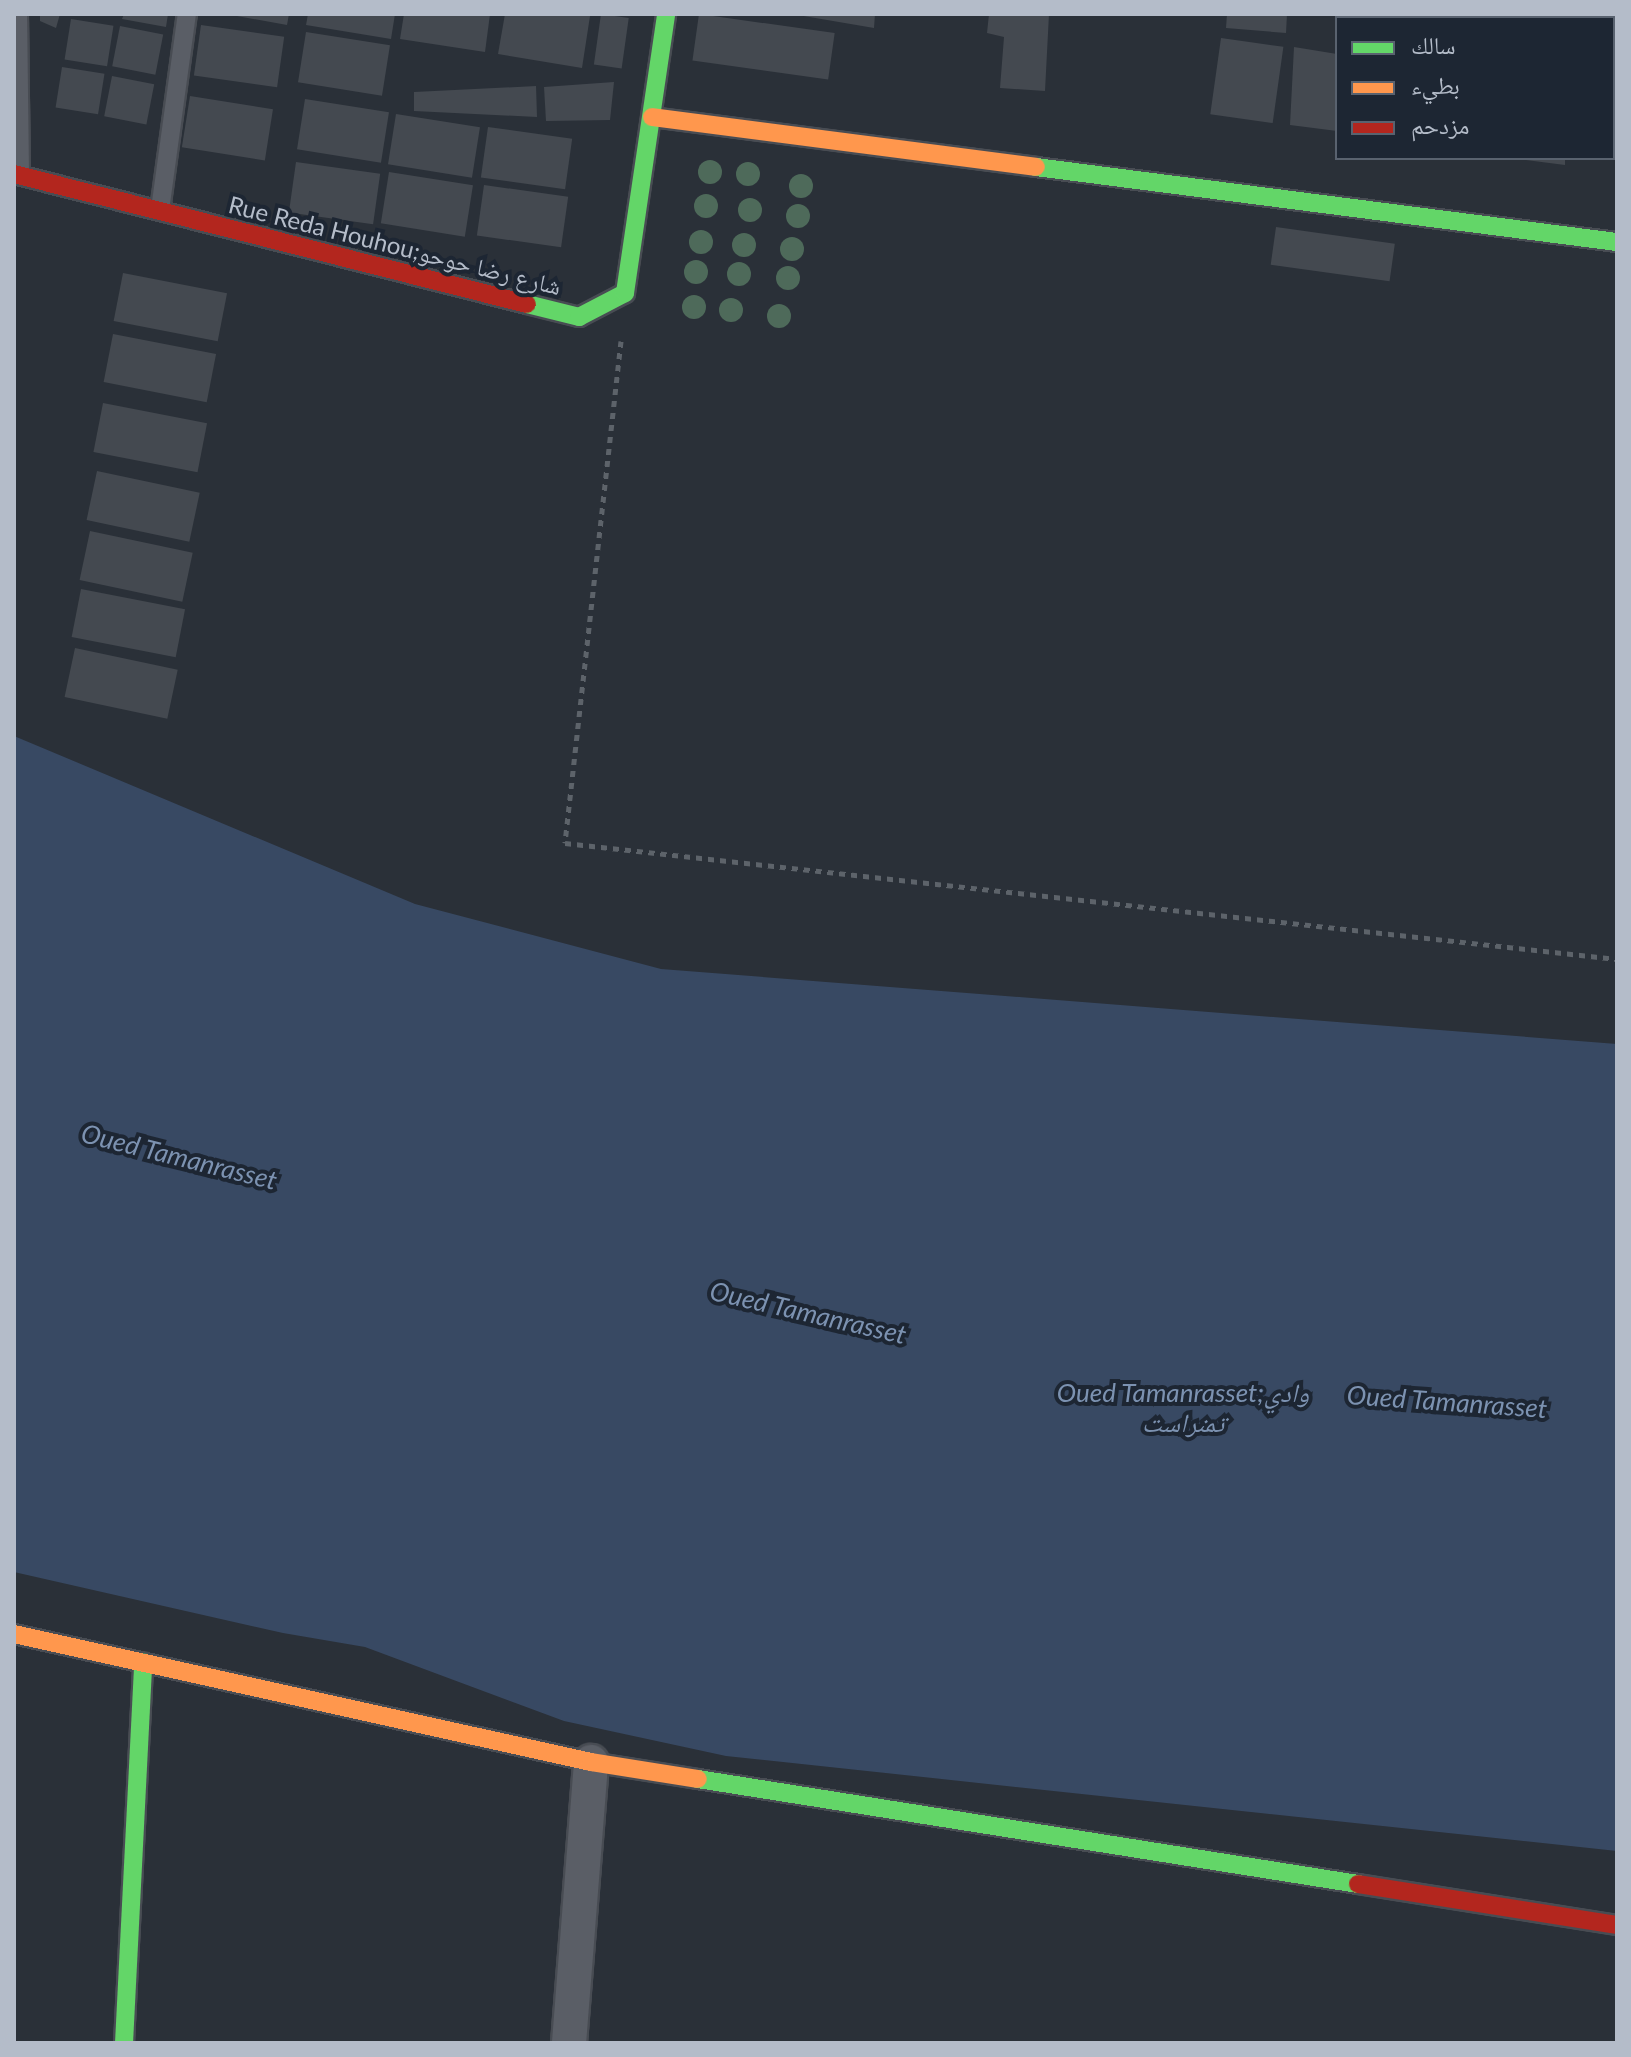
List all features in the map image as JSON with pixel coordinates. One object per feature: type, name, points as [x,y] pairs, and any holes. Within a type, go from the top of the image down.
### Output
[{"type":"street","points":[[625,293],[666,14]]},
{"type":"street","points":[[652,117],[1617,242]]},
{"type":"street","name":"Rue Reda Houhou;شارع رضا حوحو","points":[[17,174],[579,317],[625,293]]},
{"type":"street","points":[[14,1634],[591,1762],[1617,1925]]},
{"type":"street","points":[[124,2043],[143,1662]]},
{"type":"street","points":[[569,2043],[591,1762]]},
{"type":"lane","points":[[17,174],[18,14]]},
{"type":"lane","points":[[160,210],[187,14]]},
{"type":"path","points":[[625,293],[565,843],[1617,959]]},
{"type":"water","name":"Oued Tamanrasset;وادي تمنراست","points":[[14,736],[415,904],[661,969],[1617,1044],[1617,1851],[726,1756],[564,1721],[365,1647],[283,1633],[14,1572]]},
{"type":"building","points":[[40,14],[60,14],[56,28],[40,21]]},
{"type":"building","points":[[124,14],[168,14],[166,27],[122,19]]},
{"type":"building","points":[[226,14],[289,14],[287,25]]},
{"type":"building","points":[[308,14],[395,14],[391,39],[306,25]]},
{"type":"building","points":[[404,14],[490,14],[485,52],[400,39]]},
{"type":"building","points":[[505,14],[590,16],[582,68],[498,54]]},
{"type":"building","points":[[601,14],[629,18],[622,68],[594,65]]},
{"type":"building","points":[[699,14],[835,33],[828,80],[692,61]]},
{"type":"building","points":[[792,14],[875,14],[874,28]]},
{"type":"building","points":[[989,14],[1049,14],[1045,91],[1000,88],[1004,37],[987,33]]},
{"type":"building","points":[[1227,14],[1287,14],[1286,33],[1226,28]]},
{"type":"building","points":[[71,19],[113,26],[107,66],[65,59]]},
{"type":"building","points":[[201,25],[284,37],[277,87],[194,76]]},
{"type":"building","points":[[120,26],[163,34],[155,75],[112,66]]},
{"type":"building","points":[[306,32],[390,45],[382,96],[298,82]]},
{"type":"building","points":[[1221,38],[1283,47],[1273,123],[1210,114]]},
{"type":"building","points":[[1294,47],[1335,54],[1335,131],[1290,125]]},
{"type":"building","points":[[62,67],[104,74],[98,114],[56,107]]},
{"type":"building","points":[[112,76],[154,84],[146,124],[104,116]]},
{"type":"building","points":[[614,82],[610,120],[546,121],[544,87]]},
{"type":"building","points":[[536,86],[537,117],[414,111],[414,92]]},
{"type":"building","points":[[190,96],[273,109],[265,161],[182,147]]},
{"type":"building","points":[[305,99],[389,112],[381,163],[297,149]]},
{"type":"building","points":[[396,114],[480,127],[472,178],[388,164]]},
{"type":"building","points":[[488,127],[572,139],[565,189],[481,178]]},
{"type":"building","points":[[1526,160],[1565,160],[1565,165]]},
{"type":"building","points":[[296,162],[380,174],[373,224],[289,213]]},
{"type":"building","points":[[389,172],[473,185],[465,237],[381,223]]},
{"type":"building","points":[[484,185],[568,197],[561,247],[477,236]]},
{"type":"building","points":[[1276,227],[1395,244],[1390,281],[1271,265]]},
{"type":"building","points":[[123,273],[227,293],[218,341],[114,321]]},
{"type":"building","points":[[113,334],[216,354],[207,402],[104,382]]},
{"type":"building","points":[[103,403],[207,423],[198,472],[93,452]]},
{"type":"building","points":[[97,471],[200,493],[189,542],[87,520]]},
{"type":"building","points":[[90,531],[193,553],[182,602],[80,580]]},
{"type":"building","points":[[81,589],[185,609],[176,657],[72,637]]},
{"type":"building","points":[[75,648],[178,670],[167,719],[65,697]]},
{"type":"traffic: fast","points":[[527,304],[579,317],[625,293],[666,14]]},
{"type":"traffic: fast","points":[[1036,167],[1617,242]]},
{"type":"traffic: fast","points":[[124,2043],[143,1662]]},
{"type":"traffic: fast","points":[[698,1779],[1358,1884]]},
{"type":"traffic: slow","points":[[652,117],[1036,167]]},
{"type":"traffic: slow","points":[[14,1634],[591,1762],[698,1779]]},
{"type":"traffic: jam","points":[[14,174],[527,304]]},
{"type":"traffic: jam","points":[[1358,1884],[1617,1925]]},
{"type":"water label","name":"Oued Tamanrasset","points":[[179,1157]]},
{"type":"water label","name":"Oued Tamanrasset","points":[[808,1313]]},
{"type":"water label","name":"Oued Tamanrasset","points":[[1447,1402]]}]
